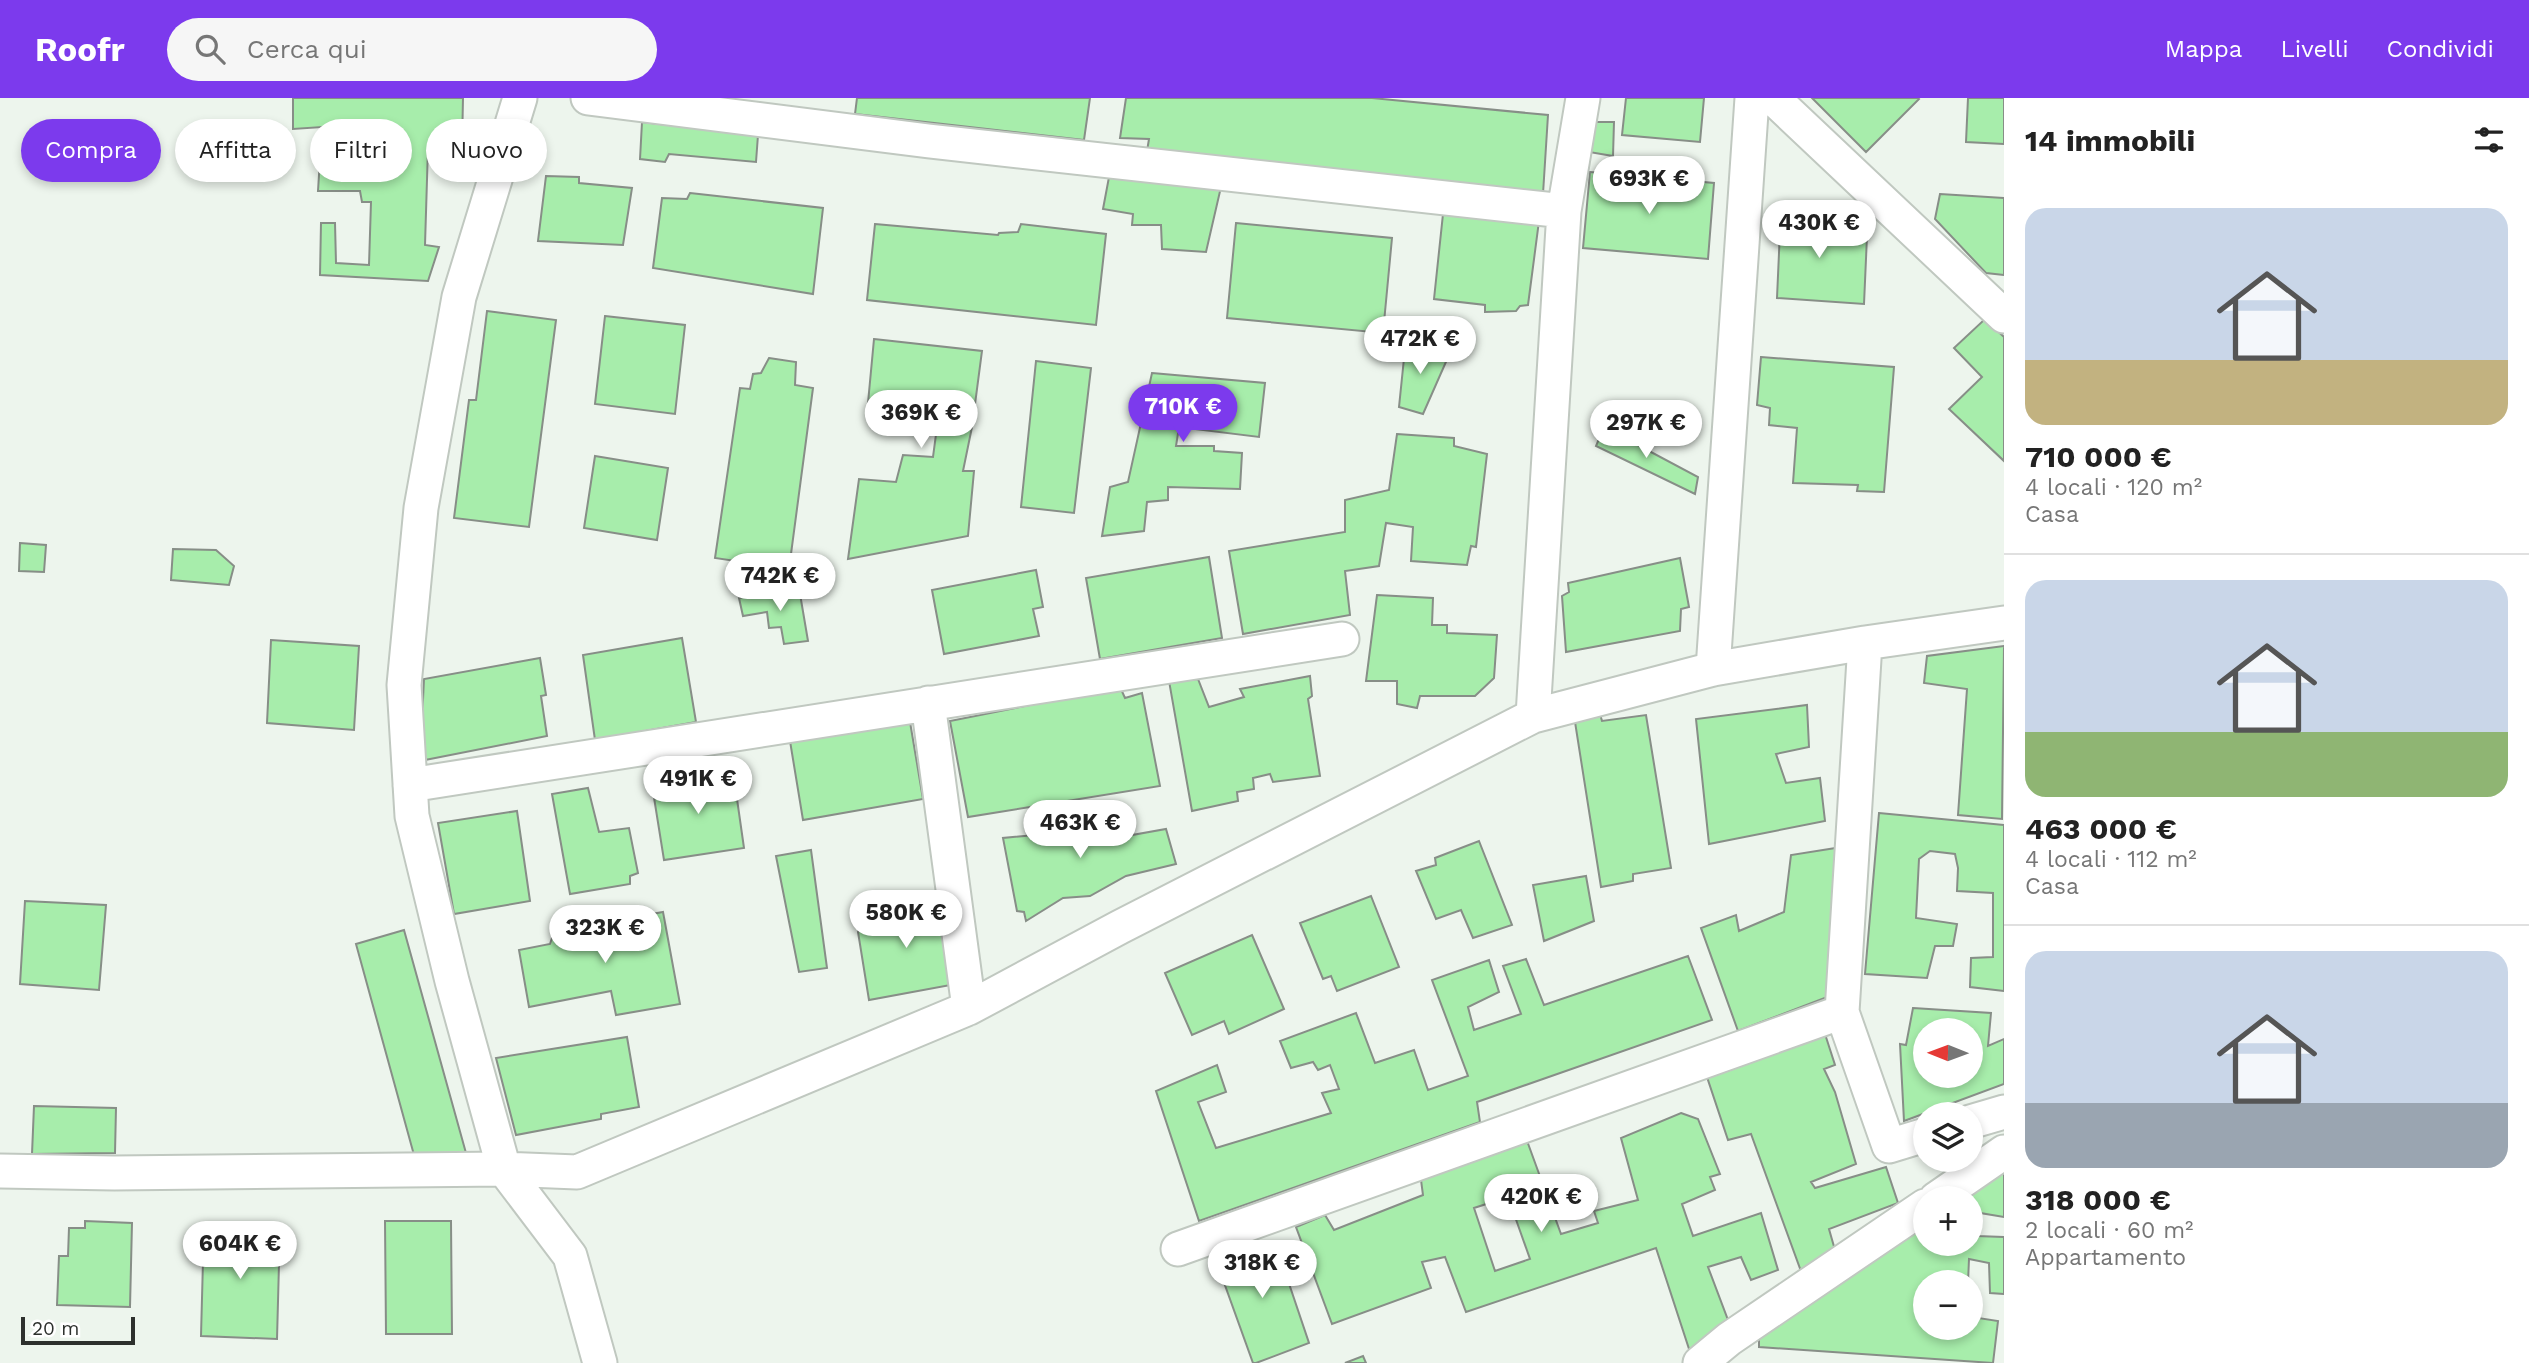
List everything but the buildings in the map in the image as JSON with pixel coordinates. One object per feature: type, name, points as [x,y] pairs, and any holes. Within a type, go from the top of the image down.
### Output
[{"type":"street","points":[[520,98],[459,297],[421,508],[404,685],[410,785],[412,816],[440,930],[505,1169],[570,1256],[600,1363]]},
{"type":"street","points":[[588,98],[916,139],[1564,211]]},
{"type":"street","points":[[1532,716],[1564,211],[1583,98]]},
{"type":"street","points":[[1713,669],[1752,98]]},
{"type":"street","points":[[1773,98],[2004,316]]},
{"type":"street","points":[[0,1171],[128,1173],[505,1169],[577,1172],[969,1008],[1532,716],[1713,669],[2004,623]]},
{"type":"street","points":[[410,785],[1342,639]]},
{"type":"street","points":[[1865,643],[1842,1012],[1889,1146],[1913,1139]]},
{"type":"street","points":[[928,703],[969,1008]]},
{"type":"street","points":[[1178,1249],[1842,1012]]},
{"type":"street","points":[[1983,1118],[2004,1112]]},
{"type":"street","points":[[1955,1186],[2004,1152]]},
{"type":"street","points":[[1700,1363],[1729,1339],[1913,1214]]}]
